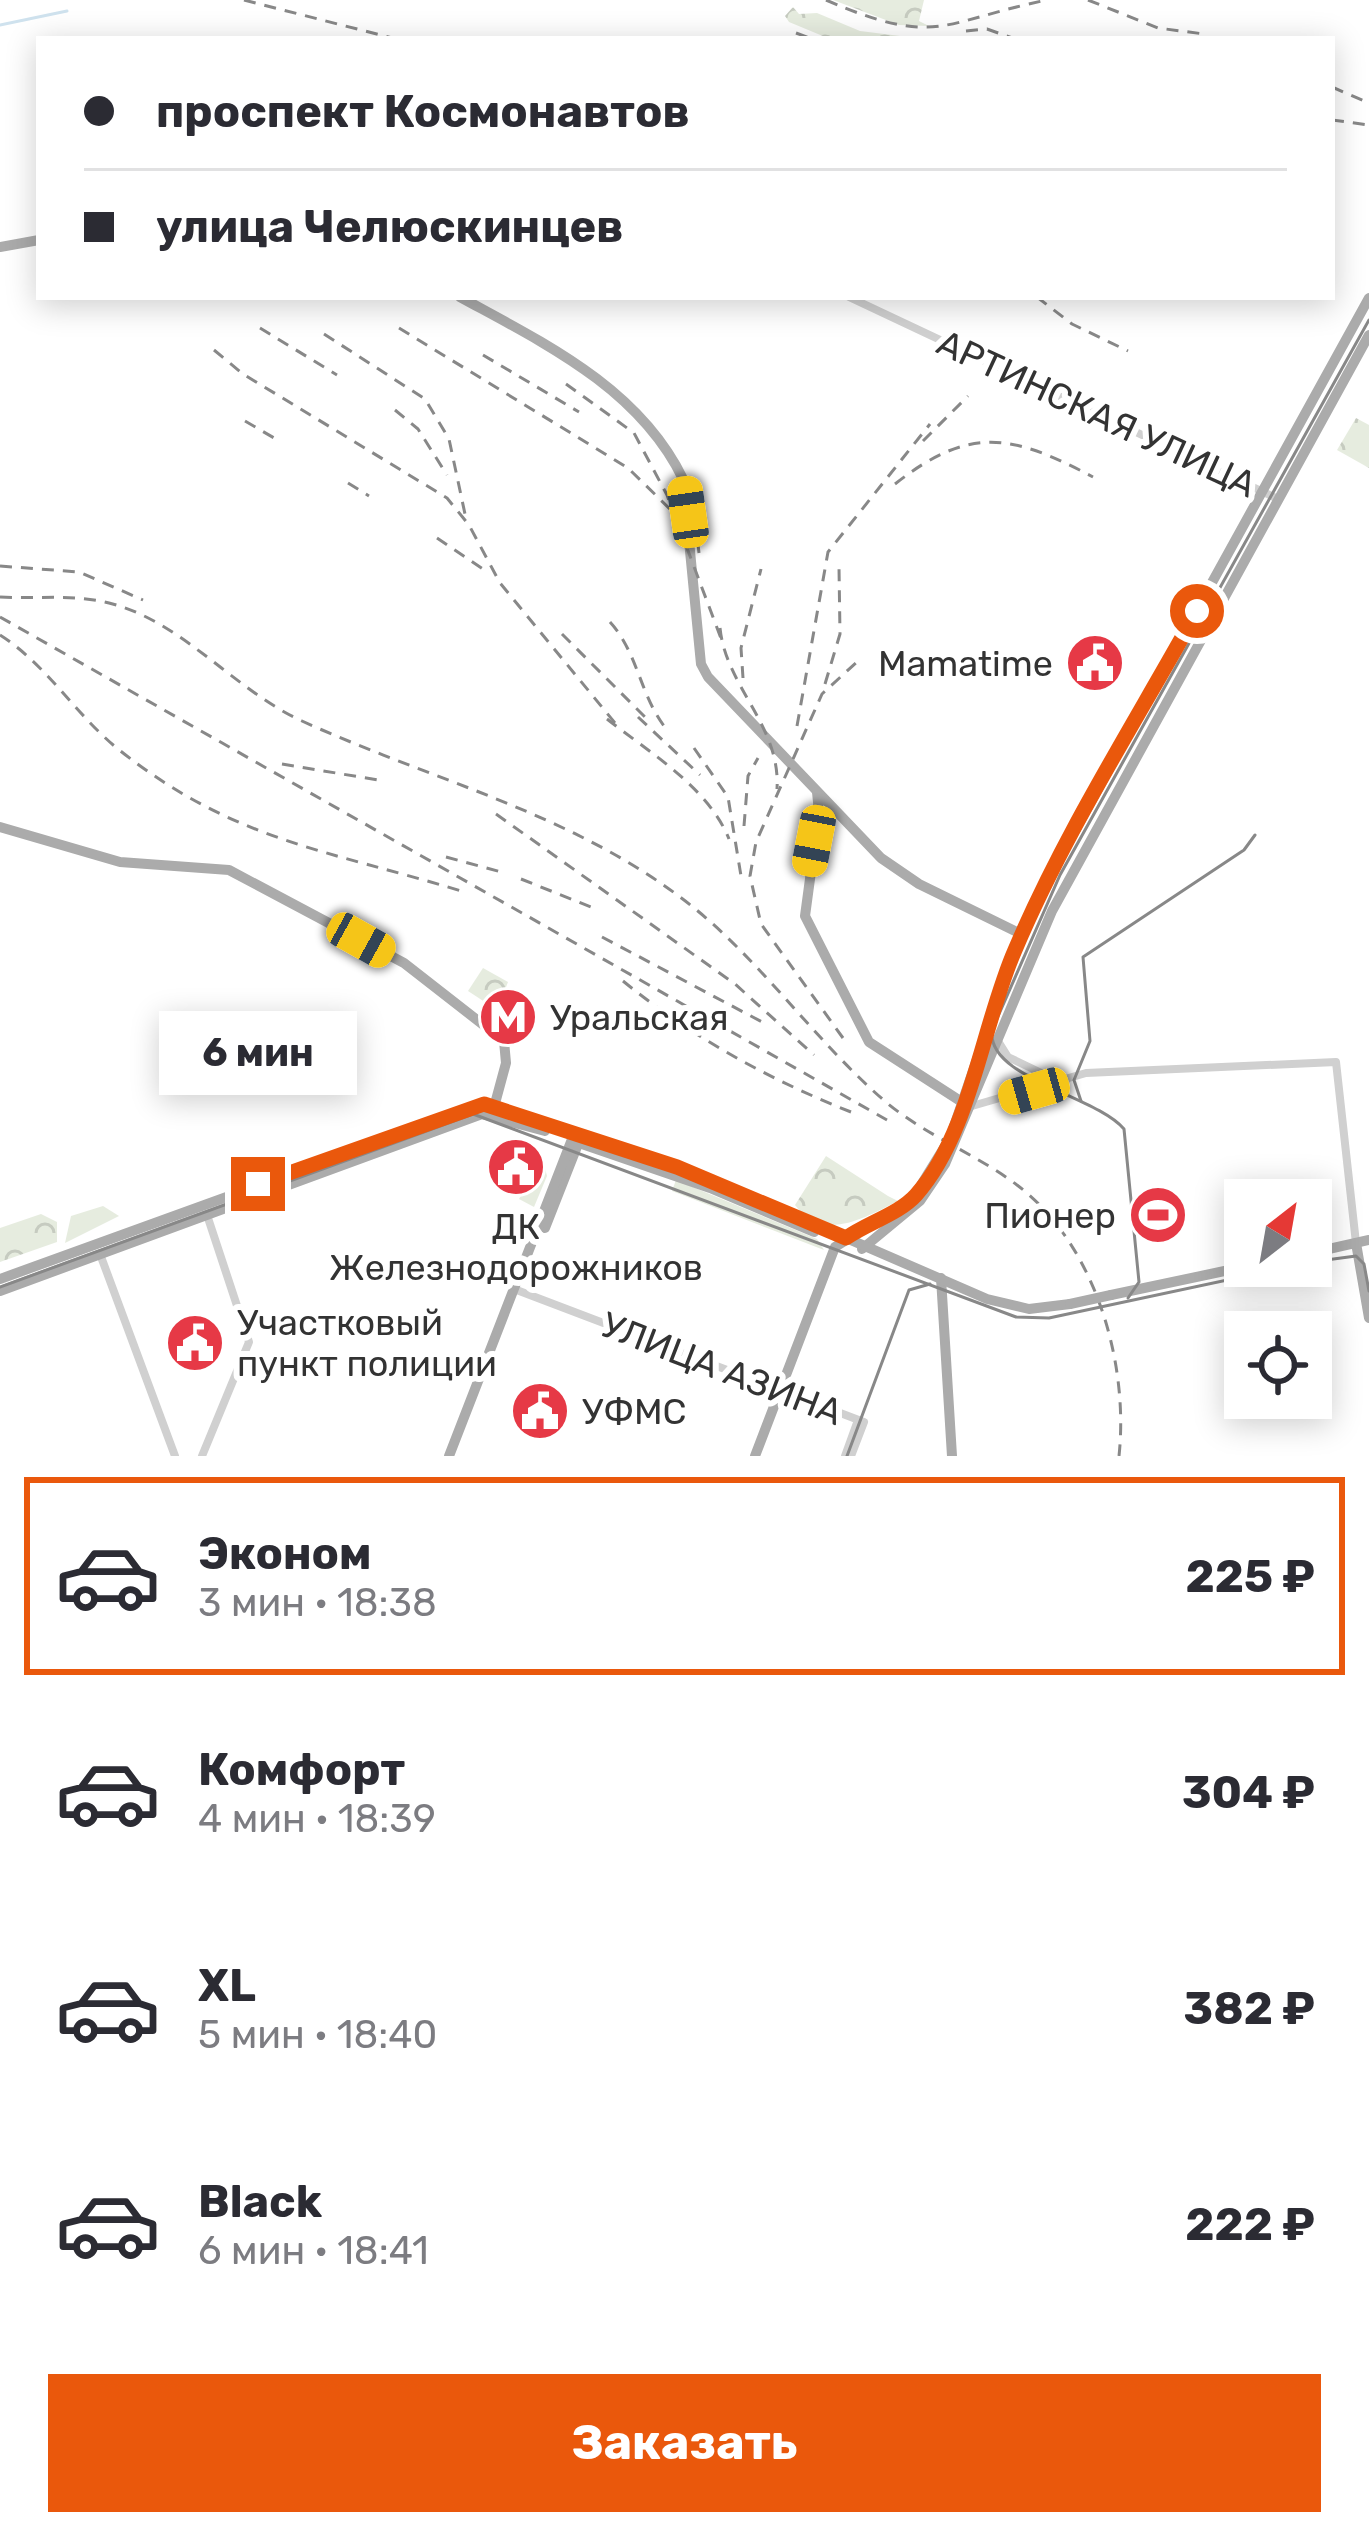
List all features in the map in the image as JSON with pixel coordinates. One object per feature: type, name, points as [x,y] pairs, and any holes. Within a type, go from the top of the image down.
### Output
[{"type":"main road","points":[[0,247],[36,241]]},
{"type":"main road","points":[[755,1456],[843,1240],[913,1198],[968,1105],[979,1045],[1022,934],[1055,867],[1369,298]]},
{"type":"main road","points":[[465,300],[566,356],[653,429],[683,479],[708,677],[902,874],[1037,942]]},
{"type":"main road","points":[[862,1248],[926,1193],[1072,874],[1369,335]]},
{"type":"main road","points":[[815,789],[818,820],[802,909],[848,1005],[872,1045],[968,1105]]},
{"type":"main road","points":[[1093,798],[1109,806]]},
{"type":"main road","points":[[818,820],[826,809],[839,814]]},
{"type":"main road","points":[[0,826],[120,862],[229,870],[404,963],[504,1041],[505,1072],[494,1110]]},
{"type":"main road","points":[[1055,867],[1064,877],[1072,874]]},
{"type":"main road","points":[[979,1045],[991,1053]]},
{"type":"main road","points":[[2,1278],[147,1231],[473,1106],[576,1138],[1017,1308],[1070,1304],[1224,1271]]},
{"type":"main road","points":[[452,1456],[576,1138]]},
{"type":"main road","points":[[0,1292],[147,1231]]},
{"type":"main road","points":[[1332,1248],[1362,1242],[1369,1318]]},
{"type":"main road","points":[[940,1281],[952,1456]]},
{"type":"street","name":"АРТИНСКАЯ УЛИЦА","points":[[855,300],[1279,499]]},
{"type":"street","points":[[998,1036],[1008,1057],[1060,1082]]},
{"type":"street","points":[[968,1105],[1086,1073],[1336,1062],[1362,1242]]},
{"type":"street","points":[[202,1456],[249,1342],[205,1209]]},
{"type":"street","points":[[100,1254],[175,1456]]},
{"type":"street","name":"УЛИЦА АЗИНА","points":[[517,1291],[861,1421],[848,1456]]},
{"type":"green space","points":[[833,0],[924,0],[919,21],[929,26],[899,25]]},
{"type":"green space","points":[[793,7],[799,14],[817,13],[860,31],[900,36],[823,36],[785,16]]},
{"type":"green space","points":[[1356,418],[1369,425],[1369,468],[1337,450]]},
{"type":"green space","points":[[483,968],[508,982],[497,1010],[468,991]]},
{"type":"green space","points":[[517,1144],[541,1153],[547,1176],[534,1207],[519,1199],[537,1169],[513,1158]]},
{"type":"green space","points":[[826,1156],[898,1201],[844,1224],[818,1223],[806,1216],[795,1205]]},
{"type":"green space","points":[[676,1180],[817,1239],[824,1250],[672,1191]]},
{"type":"green space","points":[[103,1206],[119,1216],[65,1243],[71,1216]]},
{"type":"green space","points":[[41,1214],[57,1222],[57,1242],[0,1262],[0,1228]]},
{"type":"waterway","points":[[0,25],[67,11]]},
{"type":"tram line","points":[[1128,1298],[1139,1282],[1124,1129],[1006,1061],[995,1047],[992,1030],[1060,875],[1369,320]]},
{"type":"tram line","points":[[1081,1101],[1074,1080],[1090,1041],[1083,957],[1244,850],[1255,835]]},
{"type":"tram line","points":[[0,1287],[473,1114],[1016,1317],[1049,1318],[1224,1281]]},
{"type":"tram line","points":[[1332,1259],[1356,1256],[1364,1264],[1369,1291]]},
{"type":"tram line","points":[[847,1456],[909,1290],[930,1284]]},
{"type":"railway","points":[[244,0],[384,36]]},
{"type":"railway","points":[[826,0],[863,15],[916,27],[959,22],[1047,0]]},
{"type":"railway","points":[[1088,0],[1158,28],[1204,34]]},
{"type":"railway","points":[[966,31],[987,29],[1007,36]]},
{"type":"railway","points":[[796,33],[804,36]]},
{"type":"railway","points":[[1335,88],[1369,103]]},
{"type":"railway","points":[[1335,120],[1369,125]]},
{"type":"railway","points":[[1041,300],[1072,324],[1128,351]]},
{"type":"railway","points":[[260,328],[337,375]]},
{"type":"railway","points":[[399,328],[628,468],[674,513]]},
{"type":"railway","points":[[324,334],[425,399],[449,439],[465,514]]},
{"type":"railway","points":[[214,350],[243,374],[447,498],[469,525],[500,583],[620,729]]},
{"type":"railway","points":[[483,355],[579,412]]},
{"type":"railway","points":[[566,384],[634,433],[667,495],[722,641]]},
{"type":"railway","points":[[923,441],[968,396]]},
{"type":"railway","points":[[395,410],[418,429],[447,475]]},
{"type":"railway","points":[[245,421],[281,442]]},
{"type":"railway","points":[[797,726],[828,552],[930,424]]},
{"type":"railway","points":[[895,484],[946,452],[992,442],[1038,452],[1093,477]]},
{"type":"railway","points":[[348,483],[369,496]]},
{"type":"railway","points":[[693,501],[699,553]]},
{"type":"railway","points":[[437,538],[486,571]]},
{"type":"railway","points":[[0,566],[79,572],[143,600]]},
{"type":"railway","points":[[825,684],[840,634],[839,567]]},
{"type":"railway","points":[[743,678],[741,648],[761,569]]},
{"type":"railway","points":[[0,597],[82,599],[135,612],[184,640],[277,708],[544,819],[637,867],[680,897],[735,945],[887,1103],[1017,1185],[1067,1239],[1101,1307],[1112,1345],[1121,1420],[1119,1456]]},
{"type":"railway","points":[[0,617],[887,1120]]},
{"type":"railway","points":[[610,622],[668,731]]},
{"type":"railway","points":[[720,628],[732,669],[771,746],[777,789]]},
{"type":"railway","points":[[562,634],[651,723]]},
{"type":"railway","points":[[0,635],[118,749],[201,804],[283,839],[461,891]]},
{"type":"railway","points":[[843,1038],[761,924],[750,876],[756,842],[822,694],[859,660]]},
{"type":"railway","points":[[638,717],[700,775]]},
{"type":"railway","points":[[607,719],[693,787],[729,839]]},
{"type":"railway","points":[[694,748],[728,797],[742,882]]},
{"type":"railway","points":[[744,826],[748,776],[758,758]]},
{"type":"railway","points":[[282,764],[378,780]]},
{"type":"railway","points":[[496,814],[735,984],[814,1055]]},
{"type":"railway","points":[[446,857],[505,873]]},
{"type":"railway","points":[[521,879],[591,907]]},
{"type":"railway","points":[[602,937],[764,1023]]},
{"type":"railway","points":[[623,981],[732,1055],[851,1112]]},
{"type":"place","name":"Mamatime","points":[[1095,663]]},
{"type":"place","name":"Уральская","points":[[508,1017]]},
{"type":"place","name":"ДК Железнодорожников","points":[[516,1167]]},
{"type":"place","name":"Пионер","points":[[1158,1215]]},
{"type":"place","name":"Участковый пункт полиции","points":[[195,1343]]},
{"type":"place","name":"УФМС","points":[[540,1411]]},
{"type":"route","points":[[258,1184],[484,1104],[677,1167],[846,1238],[904,1204],[925,1181],[953,1132],[1013,954],[1055,867],[1197,611]]}]
